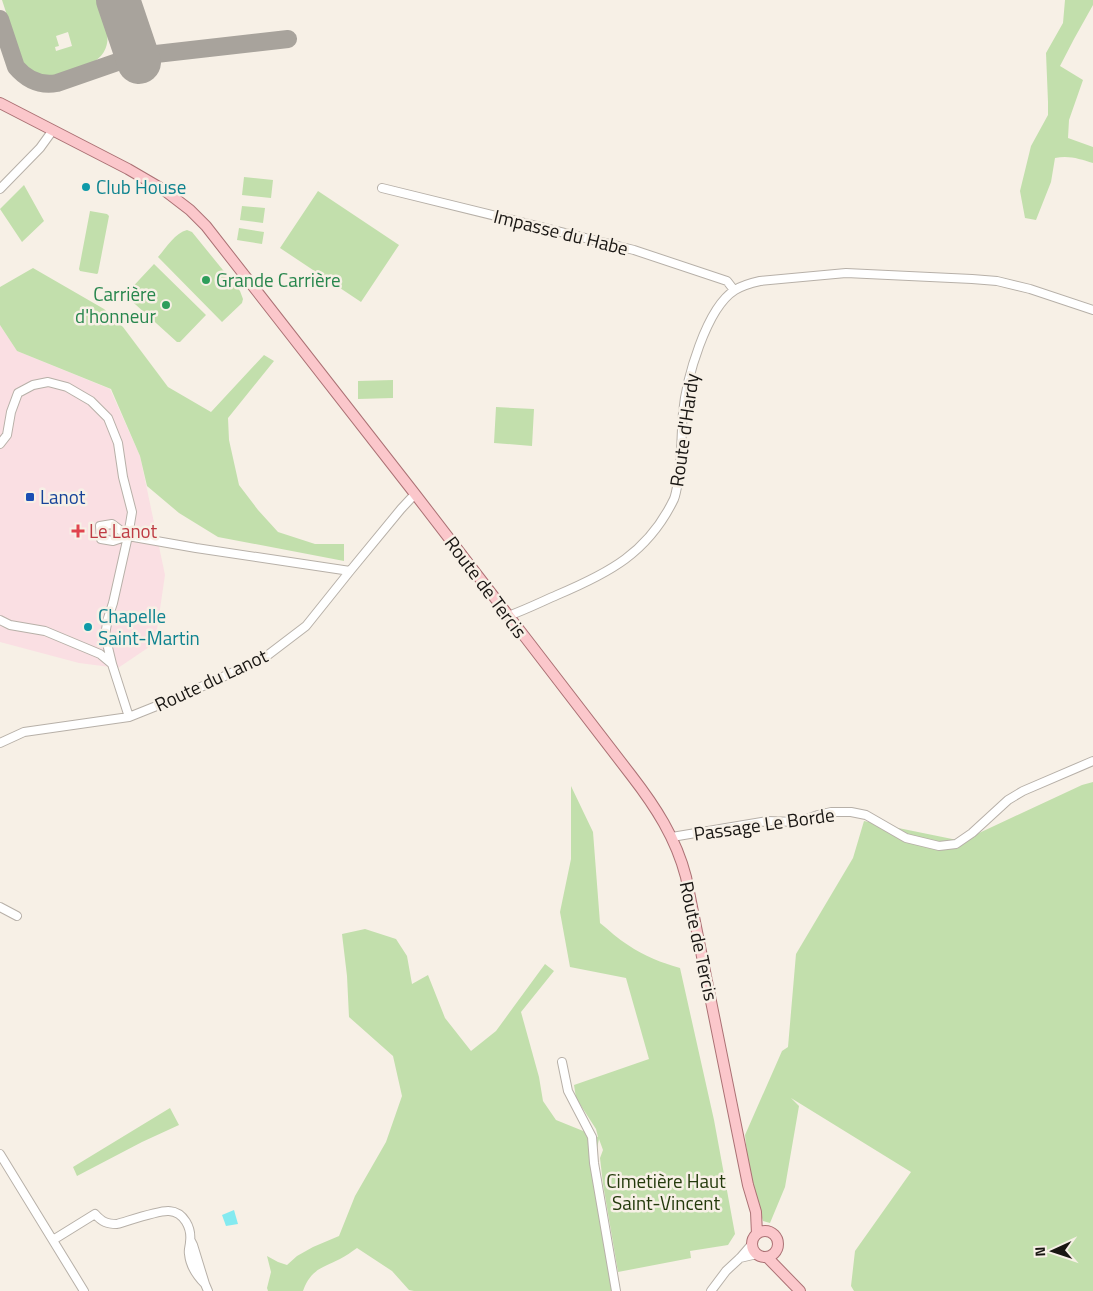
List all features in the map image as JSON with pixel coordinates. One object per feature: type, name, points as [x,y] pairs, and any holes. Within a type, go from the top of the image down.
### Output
[{"type":"main road","name":"Route de Tercis","points":[[0,103],[128,169],[164,190],[206,226],[645,793],[672,837],[683,864],[748,1185],[762,1233]]},
{"type":"main road","points":[[762,1233],[772,1233],[776,1236],[778,1247],[772,1255],[762,1257],[753,1250],[753,1239],[762,1233]]},
{"type":"main road","points":[[772,1255],[780,1270],[800,1291]]},
{"type":"street","points":[[0,189],[40,148],[53,130]]},
{"type":"street","name":"Impasse du Habe","points":[[382,188],[634,250],[727,281],[734,290]]},
{"type":"street","name":"Route d'Hardy","points":[[508,616],[604,574],[638,550],[656,528],[675,497],[681,463],[684,405],[698,346],[718,308],[734,290],[746,284],[760,281],[846,273],[946,278],[997,281],[1030,289],[1093,310]]},
{"type":"street","name":"Route du Lanot","points":[[0,444],[8,435],[11,412],[18,393],[33,385],[48,382],[67,386],[91,401],[108,418],[118,443],[123,477],[132,512],[105,635],[129,717]]},
{"type":"street","name":"Route du Lanot","points":[[0,743],[24,732],[129,717],[179,697],[264,658],[306,626],[415,494]]},
{"type":"street","points":[[128,536],[350,571]]},
{"type":"street","points":[[0,620],[10,625],[45,631],[100,654],[112,664]]},
{"type":"street","name":"Passage Le Borde","points":[[672,837],[767,821],[798,822],[831,812],[851,812],[866,815],[906,838],[939,846],[956,844],[972,833],[1008,800],[1023,791],[1093,761]]},
{"type":"street","points":[[0,907],[18,916]]},
{"type":"street","points":[[562,1062],[568,1091],[592,1137],[594,1163],[616,1291]]},
{"type":"street","points":[[0,1154],[84,1291]]},
{"type":"street","points":[[53,1240],[95,1214],[102,1221],[109,1224],[117,1224],[168,1211],[182,1216],[186,1221],[191,1242],[189,1254],[196,1264],[198,1277],[206,1287]]},
{"type":"street","points":[[711,1291],[726,1271],[752,1244]]},
{"type":"street","points":[[740,1258],[757,1254]]},
{"type":"shaded area","name":"Le Lanot","points":[[0,325],[17,351],[110,389],[140,456],[165,575],[155,643],[118,668],[79,663],[0,642]]},
{"type":"green space","points":[[2,0],[97,0],[106,26],[107,35],[107,43],[99,58],[90,64],[46,78],[32,73],[23,64]],"holes":[[[68,32],[72,46],[56,51],[55,47],[59,46],[56,36]]]},
{"type":"green space","points":[[1065,0],[1093,0],[1093,5],[1060,66],[1083,80],[1069,120],[1068,138],[1093,147],[1093,163],[1070,157],[1055,158],[1051,182],[1036,220],[1025,218],[1020,191],[1031,146],[1048,115],[1046,53],[1063,23]]},
{"type":"green space","points":[[244,177],[273,180],[271,198],[242,195]]},
{"type":"green space","points":[[24,185],[44,221],[22,242],[0,209]]},
{"type":"green space","points":[[318,191],[399,245],[361,302],[280,248]]},
{"type":"green space","points":[[242,206],[265,208],[263,223],[240,220]]},
{"type":"green space","points":[[90,211],[109,216],[97,274],[80,271],[79,269]]},
{"type":"green space","points":[[239,228],[264,232],[262,244],[237,240]]},
{"type":"green space","name":"Grande Carrière","points":[[187,230],[192,232],[240,291],[243,299],[242,303],[222,322],[158,257],[175,237]]},
{"type":"green space","name":"Carrière d'honneur","points":[[154,264],[206,315],[180,342],[177,342],[125,295]]},
{"type":"green space","points":[[33,268],[104,309],[123,327],[168,387],[211,412],[264,355],[274,361],[228,418],[229,440],[239,485],[278,532],[315,544],[344,544],[344,561],[218,537],[179,513],[147,486],[140,456],[111,389],[17,351],[0,325],[0,287]]},
{"type":"green space","points":[[393,380],[393,398],[358,399],[358,381]]},
{"type":"green space","points":[[496,407],[534,409],[532,446],[494,443]]},
{"type":"green space","points":[[1093,782],[1093,1291],[854,1291],[851,1286],[855,1251],[911,1172],[791,1098],[799,1106],[785,1187],[770,1223],[763,1221],[749,1175],[745,1135],[782,1051],[788,1047],[796,954],[853,858],[864,821],[962,841],[1082,785]]},
{"type":"green space","name":"Cimetière Haut Saint-Vincent","points":[[571,786],[593,832],[600,923],[640,953],[680,968],[714,1120],[735,1234],[728,1245],[690,1251],[691,1258],[618,1272],[603,1184],[600,1158],[603,1150],[599,1139],[594,1163],[616,1291],[414,1291],[409,1290],[392,1271],[357,1248],[318,1270],[310,1278],[303,1291],[268,1291],[271,1272],[267,1256],[287,1265],[297,1256],[313,1247],[339,1236],[355,1196],[386,1142],[402,1096],[393,1056],[349,1017],[342,934],[365,929],[396,939],[407,956],[412,984],[428,975],[445,1018],[471,1051],[496,1031],[545,964],[554,971],[521,1012],[539,1077],[543,1101],[556,1120],[598,1137],[596,1129],[576,1098],[574,1085],[649,1059],[626,978],[570,967],[560,912],[571,859]]},
{"type":"green space","points":[[170,1108],[179,1125],[77,1176],[73,1167]]},
{"type":"water","points":[[234,1210],[238,1224],[226,1226],[222,1215]]},
{"type":"taxiway","points":[[0,19],[16,67],[29,79],[45,84],[57,83],[129,58],[132,47],[126,30]]},
{"type":"taxiway","points":[[156,54],[288,39]]},
{"type":"runway","points":[[118,0],[139,62]]},
{"type":"place","name":"Club House","points":[[86,187]]},
{"type":"place","name":"Grande Carrière","points":[[206,280]]},
{"type":"place","name":"Carrière d'honneur","points":[[166,305]]},
{"type":"place","name":"Lanot","points":[[30,497]]},
{"type":"place","name":"Le Lanot","points":[[78,531]]},
{"type":"place","name":"Chapelle Saint-Martin","points":[[88,627]]}]
